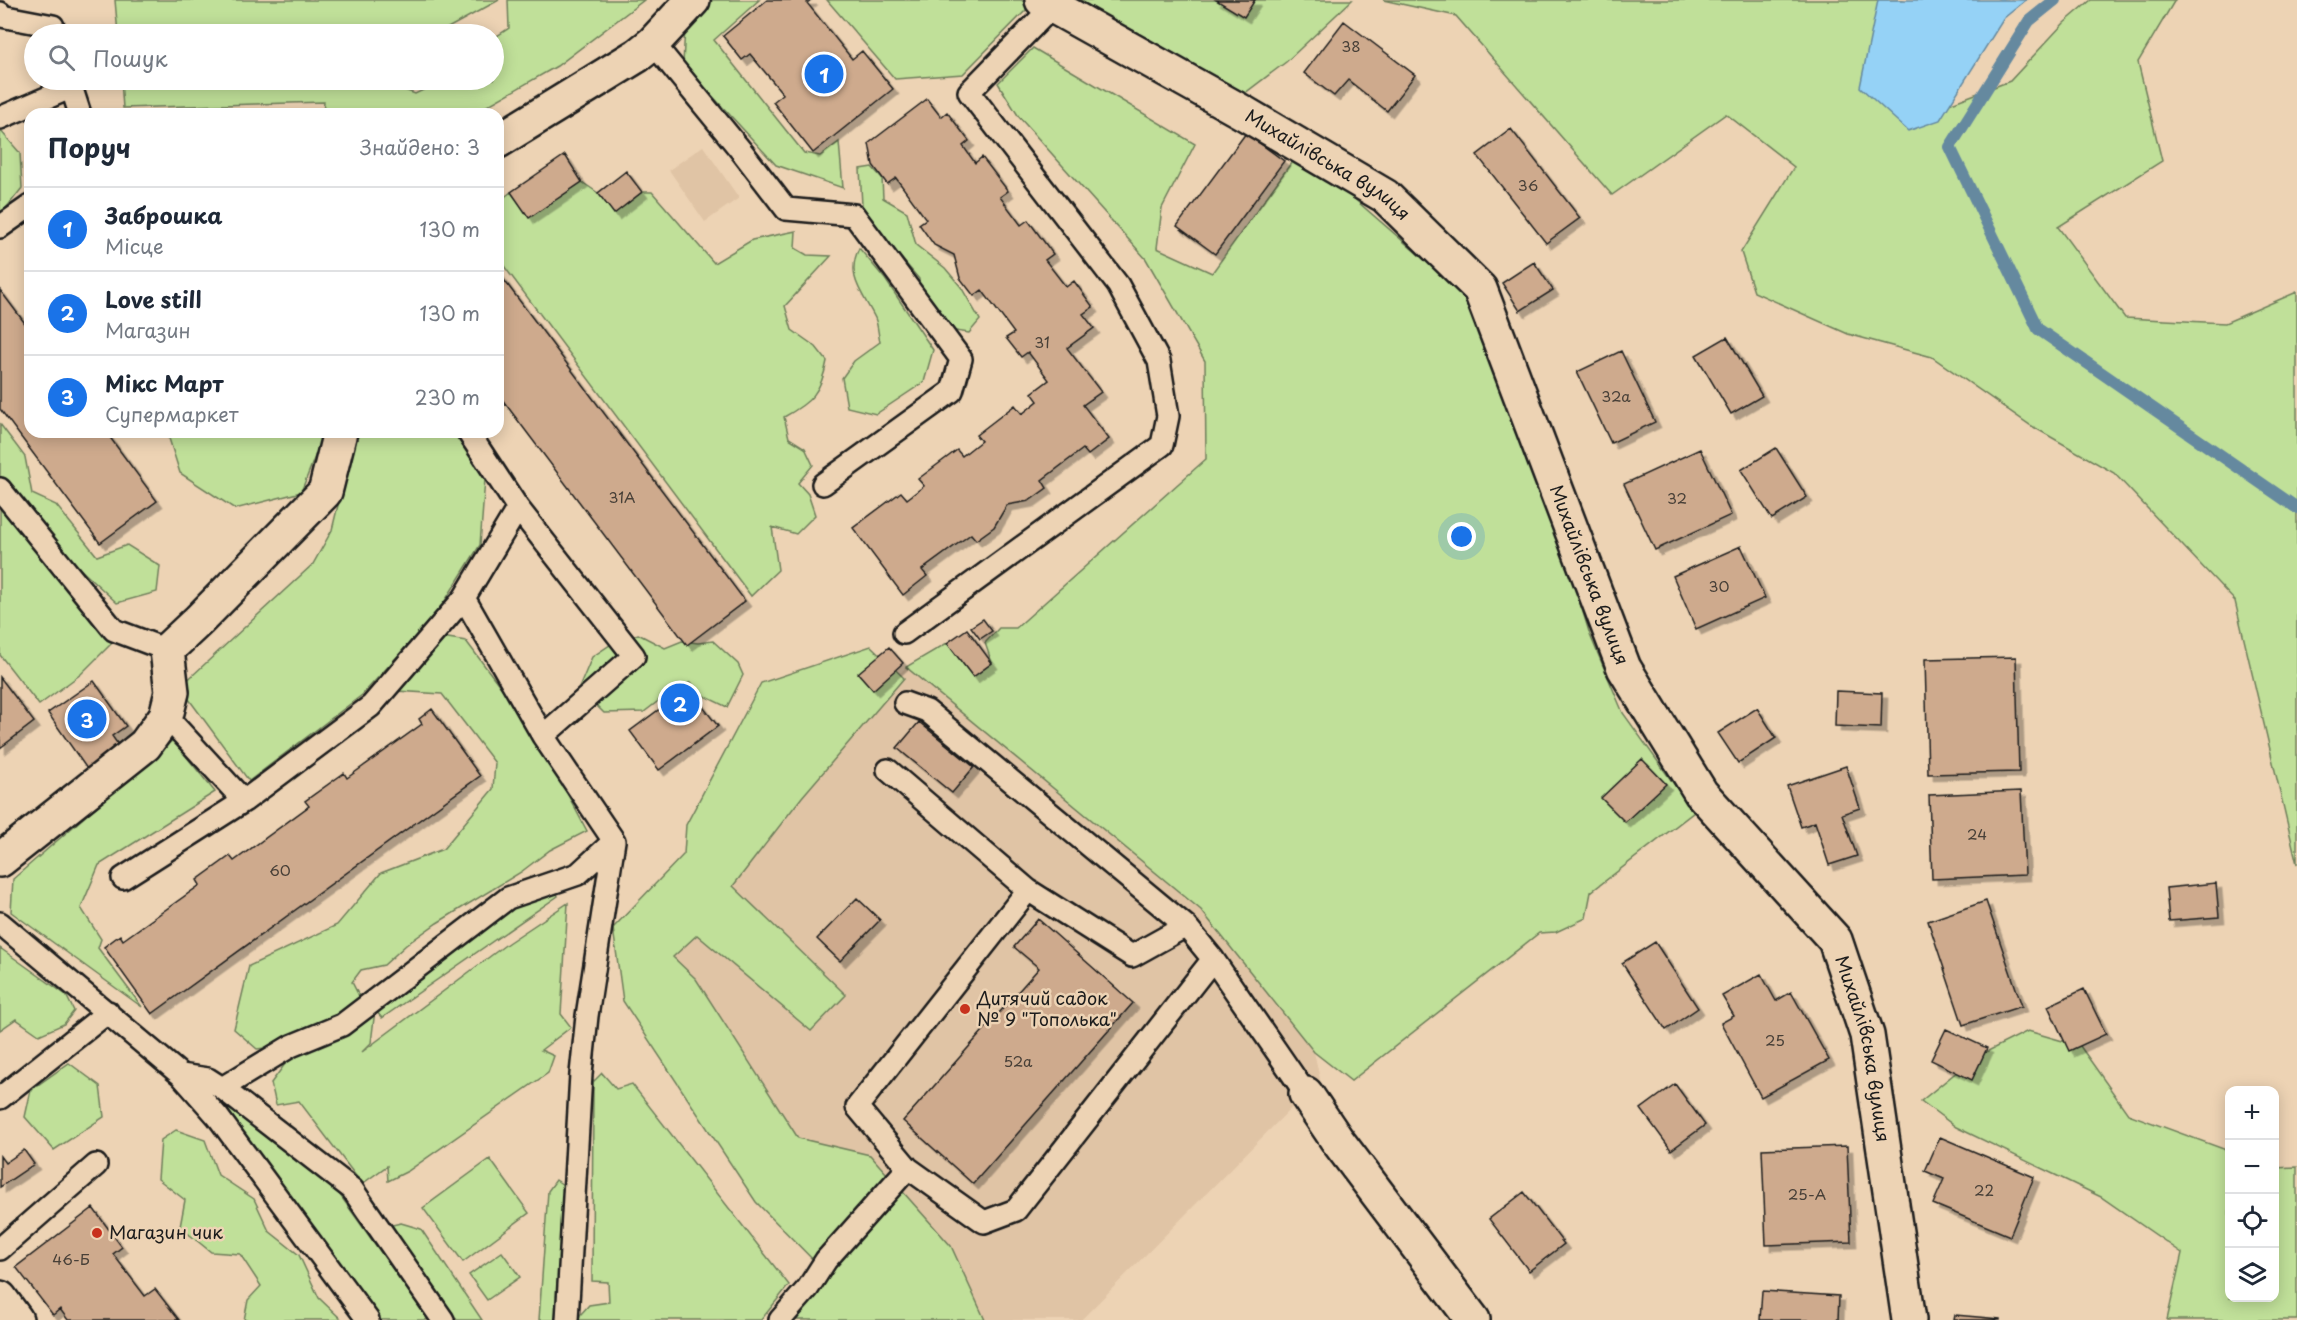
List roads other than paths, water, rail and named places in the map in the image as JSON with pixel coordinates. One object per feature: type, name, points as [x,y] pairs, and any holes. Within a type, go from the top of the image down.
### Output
[{"type":"street","points":[[504,137],[638,55],[653,43],[693,0]]},
{"type":"street","name":"Михайлівська вулиця","points":[[1047,3],[1244,113],[1384,196],[1480,289],[1624,668],[1701,793],[1836,940],[1867,1035],[1910,1320]]},
{"type":"street","points":[[0,860],[145,745],[166,716],[172,692],[167,650],[325,492],[338,438]]},
{"type":"street","points":[[1306,1094],[1344,1149],[1473,1320]]},
{"type":"street","points":[[0,1298],[16,1320]]},
{"type":"lane","points":[[904,633],[1162,446],[1168,416],[1159,361],[1118,285],[969,92],[1047,3]]},
{"type":"lane","points":[[0,13],[1,16],[43,24]]},
{"type":"lane","points":[[653,43],[786,209],[854,215],[961,359],[952,391],[823,484]]},
{"type":"lane","points":[[0,118],[57,90]]},
{"type":"lane","points":[[73,90],[78,108]]},
{"type":"lane","points":[[0,227],[24,210]]},
{"type":"lane","points":[[472,438],[518,508],[634,656],[543,736]]},
{"type":"lane","points":[[0,489],[114,630],[167,650]]},
{"type":"lane","points":[[123,878],[244,801],[371,706],[464,598],[518,508]]},
{"type":"lane","points":[[464,598],[543,736],[615,842],[580,1074],[567,1320]]},
{"type":"lane","points":[[905,703],[927,711],[1186,926],[1213,959],[1306,1094]]},
{"type":"lane","points":[[166,716],[244,801]]},
{"type":"lane","points":[[888,770],[1028,890],[1132,956],[1186,926]]},
{"type":"lane","points":[[222,1088],[291,1046],[342,1024],[508,898],[578,874],[615,842]]},
{"type":"lane","points":[[1028,890],[857,1107],[908,1168],[984,1222],[1016,1210],[1213,959]]},
{"type":"lane","points":[[0,923],[181,1075],[218,1117],[368,1320]]},
{"type":"lane","points":[[0,1098],[108,1012]]},
{"type":"lane","points":[[181,1075],[208,1079],[222,1088],[352,1189],[443,1320]]},
{"type":"lane","points":[[0,1249],[96,1165]]},
{"type":"lane","points":[[780,1320],[808,1288],[826,1260],[908,1168]]},
{"type":"water","points":[[1878,0],[2026,0],[2004,18],[1940,120],[1908,131],[1860,87]]},
{"type":"waterway","points":[[2055,0],[2029,21],[1950,147],[2038,329],[2297,508]]},
{"type":"place","name":"Заброшка","points":[[824,74]]},
{"type":"place","name":"Love still","points":[[680,703]]},
{"type":"place","name":"Мікс Март","points":[[87,719]]},
{"type":"place","name":"Дитячий садок № 9 \"Тополька\"","points":[[965,1009]]},
{"type":"place","name":"Магазин чик","points":[[97,1233]]}]
